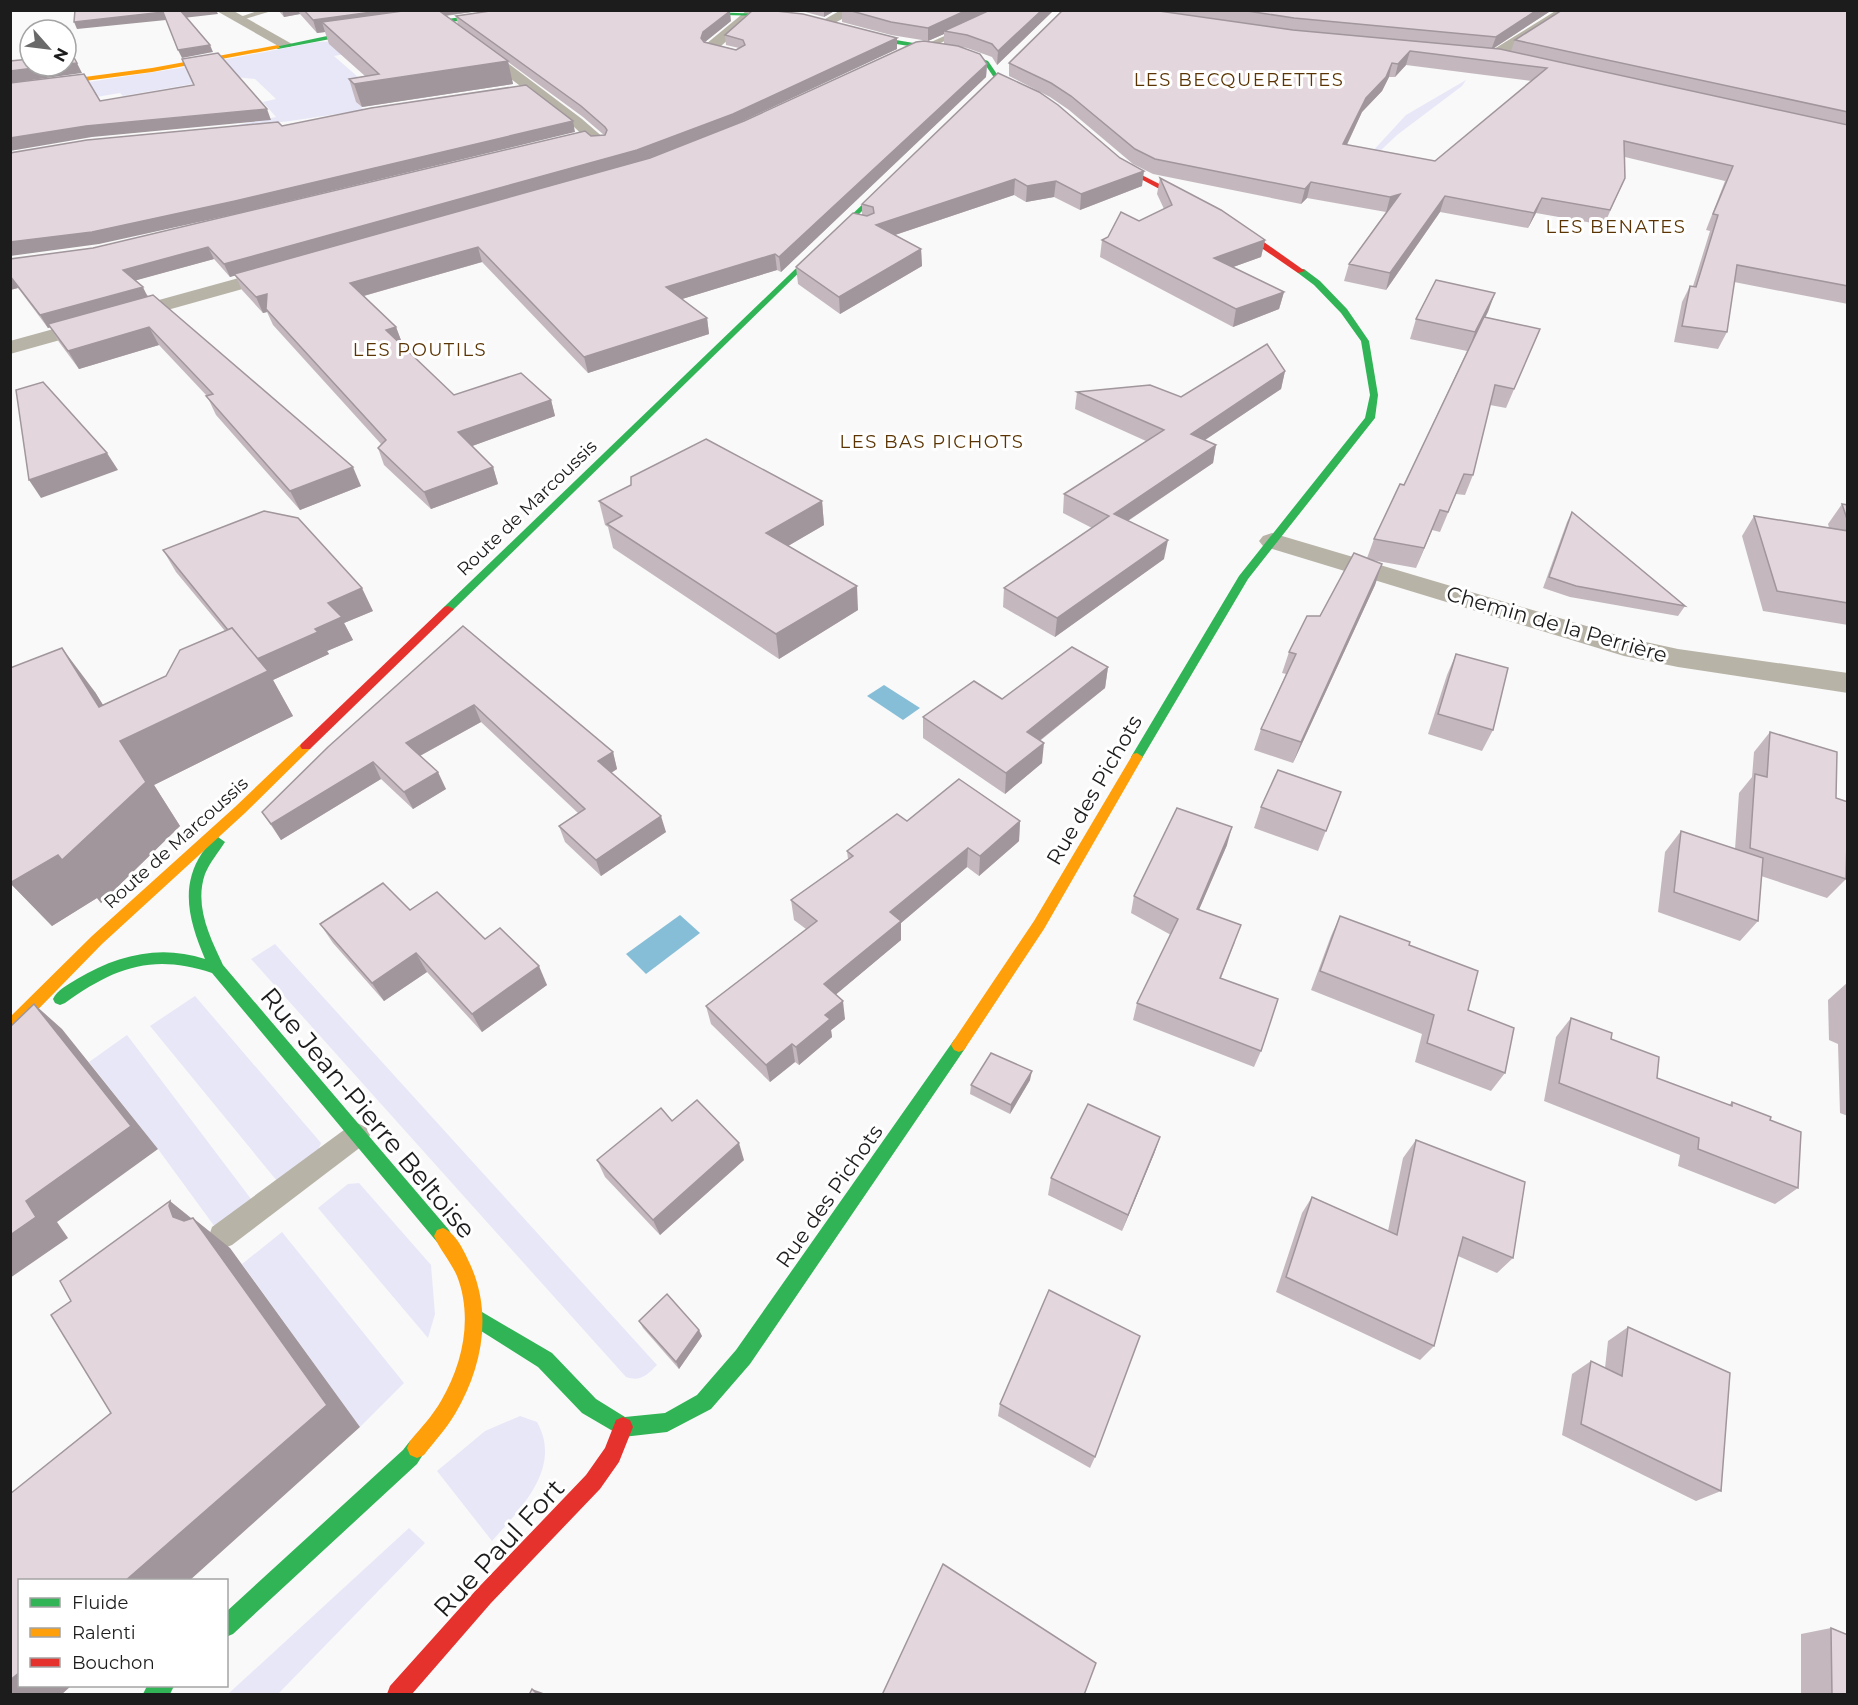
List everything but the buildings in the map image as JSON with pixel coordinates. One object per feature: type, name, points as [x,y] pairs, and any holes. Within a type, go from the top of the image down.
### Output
[{"type":"street","points":[[221,10],[285,44]]},
{"type":"street","points":[[814,21],[853,10]]},
{"type":"street","points":[[1512,60],[1490,55],[1499,52],[1568,10]]},
{"type":"street","points":[[667,12],[751,14],[814,21],[890,41],[962,54],[986,62],[997,78],[1008,86],[1044,102]]},
{"type":"street","points":[[10,89],[152,70],[285,44],[443,21],[513,14]]},
{"type":"street","points":[[737,54],[711,47],[751,14]]},
{"type":"street","points":[[443,21],[577,122],[594,139],[566,141]]},
{"type":"street","points":[[900,55],[924,46]]},
{"type":"street","points":[[984,90],[1008,67]]},
{"type":"street","points":[[509,92],[531,88]]},
{"type":"street","name":"Rue des Pichots","points":[[622,1426],[667,1422],[704,1402],[743,1357],[1028,942],[1243,578],[1370,418],[1374,395],[1365,341],[1344,311],[1317,283],[1237,227],[1126,169],[1099,146]]},
{"type":"street","name":"Route de Marcoussis","points":[[10,1028],[97,940],[240,810],[856,219],[905,166]]},
{"type":"street","points":[[10,348],[295,268]]},
{"type":"street","name":"Chemin de la Perrière","points":[[1272,541],[1624,647],[1678,658],[1848,684]]},
{"type":"street","name":"Rue Jean-Pierre Beltoise","points":[[228,1625],[410,1457],[448,1407],[467,1365],[476,1318],[468,1279],[456,1252],[217,969],[194,916],[193,891],[200,866],[240,810]]},
{"type":"street","name":"Rue Jean-Pierre Beltoise","points":[[10,1041],[67,993],[94,974],[125,962],[153,957],[185,957],[217,969]]},
{"type":"street","points":[[476,1318],[545,1360],[589,1406],[622,1426]]},
{"type":"street","name":"Rue Paul Fort","points":[[398,1695],[484,1596],[593,1482],[612,1455],[622,1426]]},
{"type":"lane","points":[[238,19],[271,10]]},
{"type":"lane","points":[[924,46],[1010,10]]},
{"type":"lane","points":[[222,1236],[357,1135]]},
{"type":"shaded area","points":[[444,36],[334,56],[358,77],[369,81],[357,102],[364,110],[290,121],[213,130],[276,117],[263,102],[276,99],[255,79],[233,77],[123,96],[120,93],[55,104],[43,89],[180,68],[317,42]]},
{"type":"shaded area","points":[[1466,80],[1462,86],[1397,135],[1379,152],[1371,153],[1406,115]]},
{"type":"shaded area","points":[[275,944],[657,1365],[650,1372],[636,1379],[626,1377],[251,959]]},
{"type":"shaded area","points":[[195,996],[321,1143],[317,1153],[277,1181],[150,1026]]},
{"type":"shaded area","points":[[127,1035],[251,1199],[215,1227],[158,1149],[89,1062]]},
{"type":"shaded area","points":[[359,1183],[431,1265],[435,1314],[428,1338],[318,1208],[348,1184]]},
{"type":"shaded area","points":[[282,1232],[404,1383],[360,1427],[242,1264]]},
{"type":"shaded area","points":[[520,1416],[537,1422],[544,1439],[545,1456],[542,1471],[525,1501],[492,1541],[437,1471],[485,1431]]},
{"type":"shaded area","points":[[409,1528],[425,1543],[278,1694],[228,1694]]},
{"type":"water","points":[[884,685],[920,708],[903,720],[867,696]]},
{"type":"water","points":[[680,915],[700,933],[646,974],[626,954]]},
{"type":"traffic: fast","points":[[684,12],[795,17]]},
{"type":"traffic: fast","points":[[278,47],[346,34],[501,14]]},
{"type":"traffic: fast","points":[[853,31],[890,41],[961,53],[986,62],[997,78],[1008,86],[1034,97]]},
{"type":"traffic: fast","points":[[448,609],[895,176]]},
{"type":"traffic: fast","points":[[1137,757],[1243,578],[1370,418],[1374,395],[1365,341],[1344,311],[1317,283],[1301,271]]},
{"type":"traffic: fast","points":[[218,842],[198,875],[195,890],[197,919],[217,969],[443,1236]]},
{"type":"traffic: fast","points":[[60,999],[97,974],[134,960],[154,957],[174,958],[217,969]]},
{"type":"traffic: fast","points":[[476,1318],[545,1360],[589,1406],[623,1427],[667,1422],[704,1402],[743,1357],[959,1045]]},
{"type":"traffic: fast","points":[[228,1625],[417,1448]]},
{"type":"traffic: fast","points":[[154,1694],[162,1687]]},
{"type":"traffic: slow","points":[[10,89],[152,70],[278,47]]},
{"type":"traffic: slow","points":[[10,1028],[97,940],[240,810],[306,746]]},
{"type":"traffic: slow","points":[[959,1045],[1039,925],[1137,757]]},
{"type":"traffic: slow","points":[[417,1448],[448,1408],[459,1387],[472,1343],[474,1320],[472,1298],[457,1256],[443,1236]]},
{"type":"traffic: jam","points":[[1108,153],[1126,169],[1237,227],[1301,271]]},
{"type":"traffic: jam","points":[[306,746],[448,609]]},
{"type":"traffic: jam","points":[[398,1694],[484,1596],[593,1482],[612,1455],[623,1427]]},
{"type":"district","name":"LES BECQUERETTES","points":[[1239,80]]},
{"type":"district","name":"LES BENATES","points":[[1616,227]]},
{"type":"district","name":"LES POUTILS","points":[[420,350]]},
{"type":"district","name":"LES BAS PICHOTS","points":[[932,442]]}]
